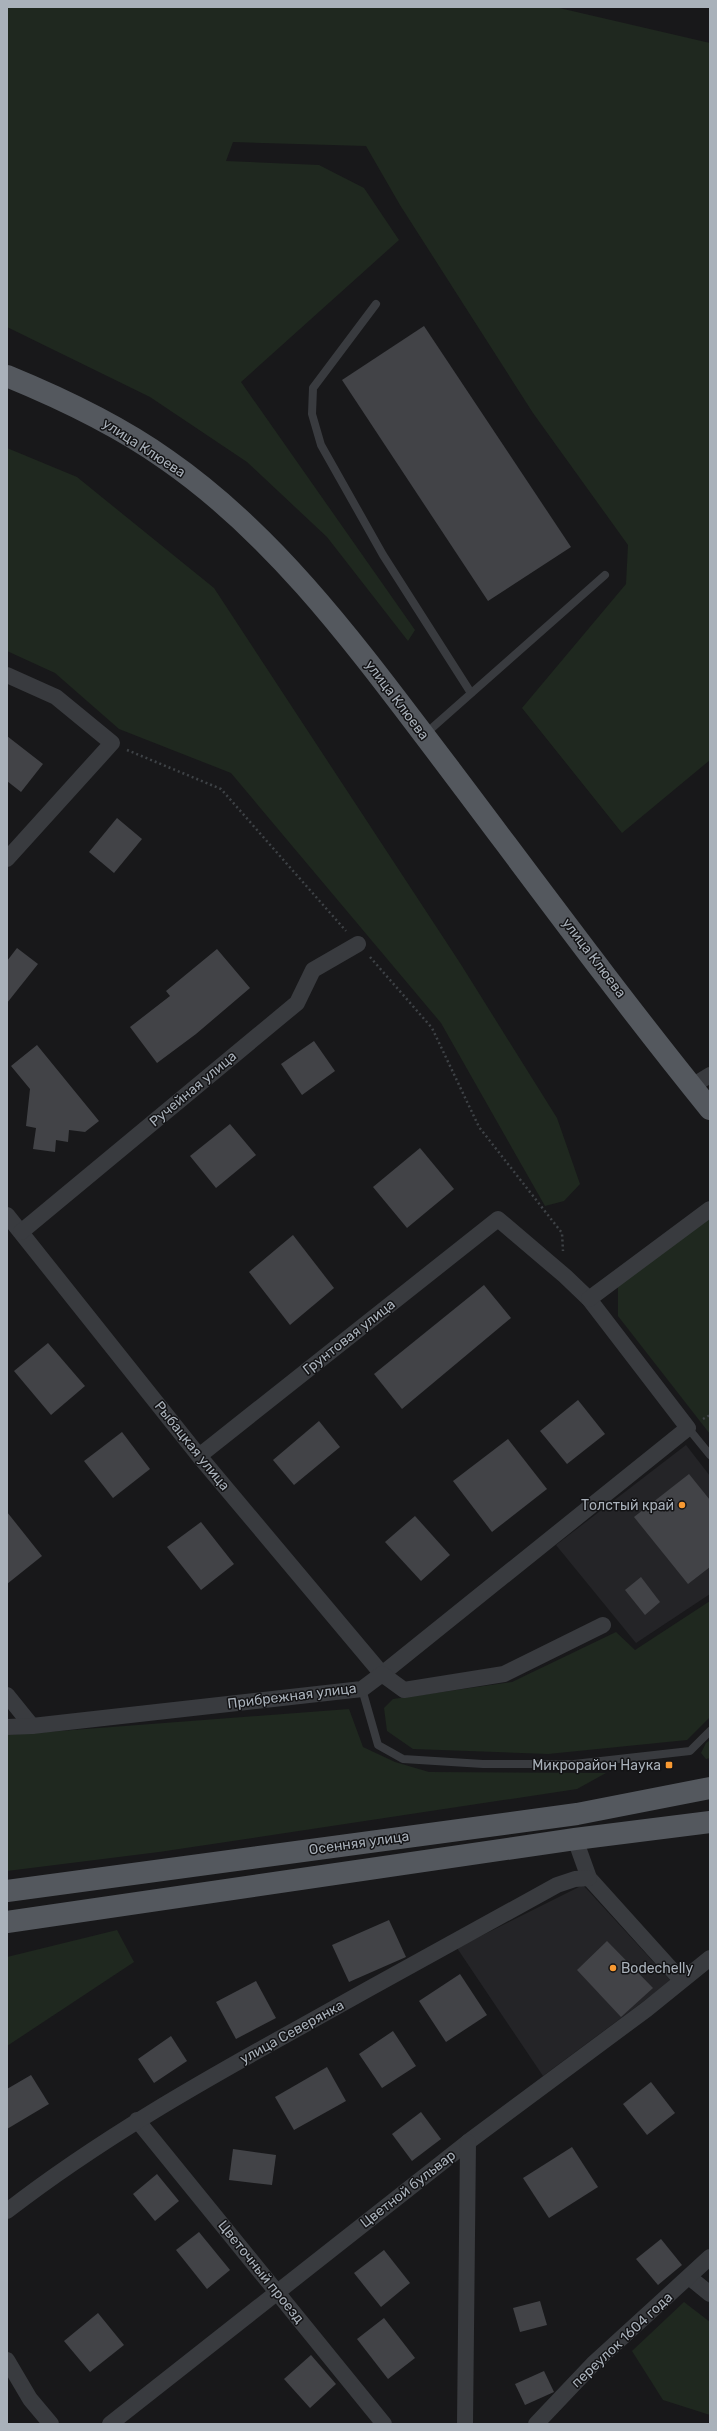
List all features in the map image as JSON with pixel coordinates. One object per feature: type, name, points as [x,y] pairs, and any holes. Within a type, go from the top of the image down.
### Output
[{"type":"main road","name":"улица Клюева","points":[[7,376],[49,393],[115,428],[168,460],[222,504],[267,546],[358,649],[710,1109]]},
{"type":"main road","name":"Осенняя улица","points":[[7,1891],[576,1814],[710,1788]]},
{"type":"main road","name":"Осенняя улица","points":[[7,1922],[575,1839],[710,1822]]},
{"type":"street","points":[[7,675],[56,697],[112,743],[7,860]]},
{"type":"street","name":"Ручейная улица","points":[[21,1232],[297,1003],[313,970],[358,944]]},
{"type":"street","points":[[692,1086],[710,1075]]},
{"type":"street","points":[[588,1299],[710,1209]]},
{"type":"street","name":"Рыбацкая улица","points":[[7,1215],[199,1456],[382,1674]]},
{"type":"street","name":"Грунтовая улица","points":[[199,1456],[498,1219],[566,1276]]},
{"type":"street","points":[[566,1276],[588,1299],[688,1428]]},
{"type":"street","name":"Прибрежная улица","points":[[7,1727],[32,1726],[362,1689],[688,1428]]},
{"type":"street","points":[[382,1674],[404,1690],[504,1674],[603,1626]]},
{"type":"street","points":[[7,1695],[32,1726]]},
{"type":"street","points":[[575,1839],[589,1878],[681,1980]]},
{"type":"street","name":"улица Северянка","points":[[7,2211],[48,2178],[137,2120],[557,1885],[575,1879],[589,1878]]},
{"type":"street","name":"Цветной бульвар","points":[[110,2424],[276,2291],[468,2142],[647,2009],[710,1958]]},
{"type":"street","name":"Цветочный проезд","points":[[137,2120],[384,2424]]},
{"type":"street","points":[[465,2424],[468,2142]]},
{"type":"street","name":"переулок 1604 года","points":[[536,2424],[593,2364],[710,2257]]},
{"type":"street","points":[[689,2277],[710,2294]]},
{"type":"street","points":[[7,2360],[30,2399],[51,2424]]},
{"type":"lane","points":[[376,304],[313,388],[312,414],[320,446],[383,555],[471,693]]},
{"type":"lane","points":[[424,735],[604,575]]},
{"type":"lane","points":[[688,1428],[710,1455]]},
{"type":"lane","points":[[362,1689],[378,1745],[404,1759],[483,1764],[574,1764],[690,1751],[710,1730]]},
{"type":"path","points":[[112,743],[221,789],[432,1028],[479,1127],[562,1233],[566,1276]]},
{"type":"shaded area","points":[[7,7],[555,7],[710,43],[710,760],[622,833],[522,708],[626,584],[628,545],[533,413],[400,205],[366,146],[233,142],[226,161],[319,165],[364,188],[399,240],[241,382],[415,630],[408,641],[327,537],[247,462],[150,397],[7,327]]},
{"type":"shaded area","points":[[7,448],[77,477],[214,588],[460,963],[557,1118],[580,1184],[564,1201],[545,1206],[441,1023],[231,773],[119,729],[55,673],[7,651]]},
{"type":"shaded area","points":[[710,1216],[710,1434],[618,1316],[618,1286]]},
{"type":"shaded area","points":[[686,1445],[710,1476],[710,1594],[636,1643],[556,1545]]},
{"type":"shaded area","points":[[710,1601],[710,1717],[687,1740],[548,1754],[413,1749],[387,1731],[384,1708],[393,1699],[512,1682],[616,1632],[635,1650]]},
{"type":"shaded area","points":[[349,1709],[363,1747],[395,1762],[429,1772],[606,1773],[577,1789],[159,1852],[7,1871],[7,1735]]},
{"type":"shaded area","points":[[710,1740],[710,1758],[706,1759],[701,1753],[706,1743]]},
{"type":"shaded area","points":[[583,1885],[671,1981],[543,2076],[457,1948]]},
{"type":"shaded area","points":[[117,1930],[134,1962],[7,2046],[7,1957]]},
{"type":"shaded area","points":[[684,2302],[710,2322],[710,2415],[663,2400],[632,2351]]},
{"type":"building","points":[[424,326],[571,547],[488,601],[342,380]]},
{"type":"building","points":[[7,736],[43,764],[21,792],[7,781]]},
{"type":"building","points":[[117,818],[142,839],[114,873],[89,852]]},
{"type":"building","points":[[17,948],[38,964],[7,1003],[7,961]]},
{"type":"building","points":[[217,949],[250,988],[196,1034],[157,1063],[130,1027],[170,996],[166,991]]},
{"type":"building","points":[[314,1041],[335,1071],[302,1095],[281,1064]]},
{"type":"building","points":[[37,1045],[99,1121],[85,1132],[69,1130],[68,1142],[56,1140],[55,1152],[33,1149],[36,1128],[26,1126],[30,1089],[11,1066]]},
{"type":"building","points":[[230,1124],[256,1155],[216,1188],[190,1156]]},
{"type":"building","points":[[420,1148],[454,1189],[407,1228],[373,1187]]},
{"type":"building","points":[[293,1235],[334,1288],[290,1325],[249,1272]]},
{"type":"building","points":[[484,1285],[511,1318],[402,1409],[374,1374]]},
{"type":"building","points":[[48,1343],[85,1386],[51,1415],[14,1371]]},
{"type":"building","points":[[578,1400],[605,1434],[567,1464],[540,1431]]},
{"type":"building","points":[[319,1421],[340,1447],[294,1485],[273,1460]]},
{"type":"building","points":[[122,1432],[150,1469],[113,1498],[84,1461]]},
{"type":"building","points":[[508,1439],[547,1489],[492,1532],[453,1481]]},
{"type":"building","points":[[689,1474],[710,1500],[710,1567],[688,1584],[634,1517]]},
{"type":"building","points":[[7,1512],[42,1556],[7,1584]]},
{"type":"building","points":[[415,1516],[450,1555],[421,1581],[385,1542]]},
{"type":"building","points":[[201,1522],[234,1564],[201,1590],[167,1547]]},
{"type":"building","points":[[641,1577],[660,1602],[645,1615],[625,1590]]},
{"type":"building","points":[[389,1920],[406,1957],[349,1982],[332,1945]]},
{"type":"building","points":[[607,1941],[653,1988],[621,2017],[577,1970]]},
{"type":"building","points":[[460,1974],[487,2015],[446,2042],[419,2001]]},
{"type":"building","points":[[256,1981],[276,2018],[236,2039],[216,2002]]},
{"type":"building","points":[[393,2031],[416,2066],[382,2088],[359,2054]]},
{"type":"building","points":[[171,2036],[187,2061],[154,2083],[138,2059]]},
{"type":"building","points":[[327,2067],[346,2101],[294,2130],[275,2097]]},
{"type":"building","points":[[31,2075],[49,2104],[7,2129],[7,2089]]},
{"type":"building","points":[[651,2082],[675,2113],[647,2135],[623,2104]]},
{"type":"building","points":[[421,2112],[441,2139],[412,2161],[392,2134]]},
{"type":"building","points":[[572,2147],[598,2187],[549,2218],[523,2178]]},
{"type":"building","points":[[233,2149],[276,2155],[272,2185],[229,2180]]},
{"type":"building","points":[[157,2174],[179,2201],[155,2221],[133,2194]]},
{"type":"building","points":[[199,2232],[230,2270],[207,2289],[176,2250]]},
{"type":"building","points":[[661,2239],[682,2265],[658,2285],[636,2259]]},
{"type":"building","points":[[384,2250],[410,2283],[381,2307],[354,2273]]},
{"type":"building","points":[[540,2301],[547,2325],[520,2332],[513,2308]]},
{"type":"building","points":[[98,2313],[124,2345],[90,2372],[64,2341]]},
{"type":"building","points":[[384,2318],[415,2358],[388,2379],[357,2339]]},
{"type":"building","points":[[311,2355],[336,2384],[310,2408],[284,2379]]},
{"type":"building","points":[[544,2371],[554,2392],[525,2405],[515,2384]]},
{"type":"place","name":"Толстый край","points":[[682,1505]]},
{"type":"place","name":"Микрорайон Наука","points":[[669,1765]]},
{"type":"place","name":"Bodechelly","points":[[613,1968]]}]
